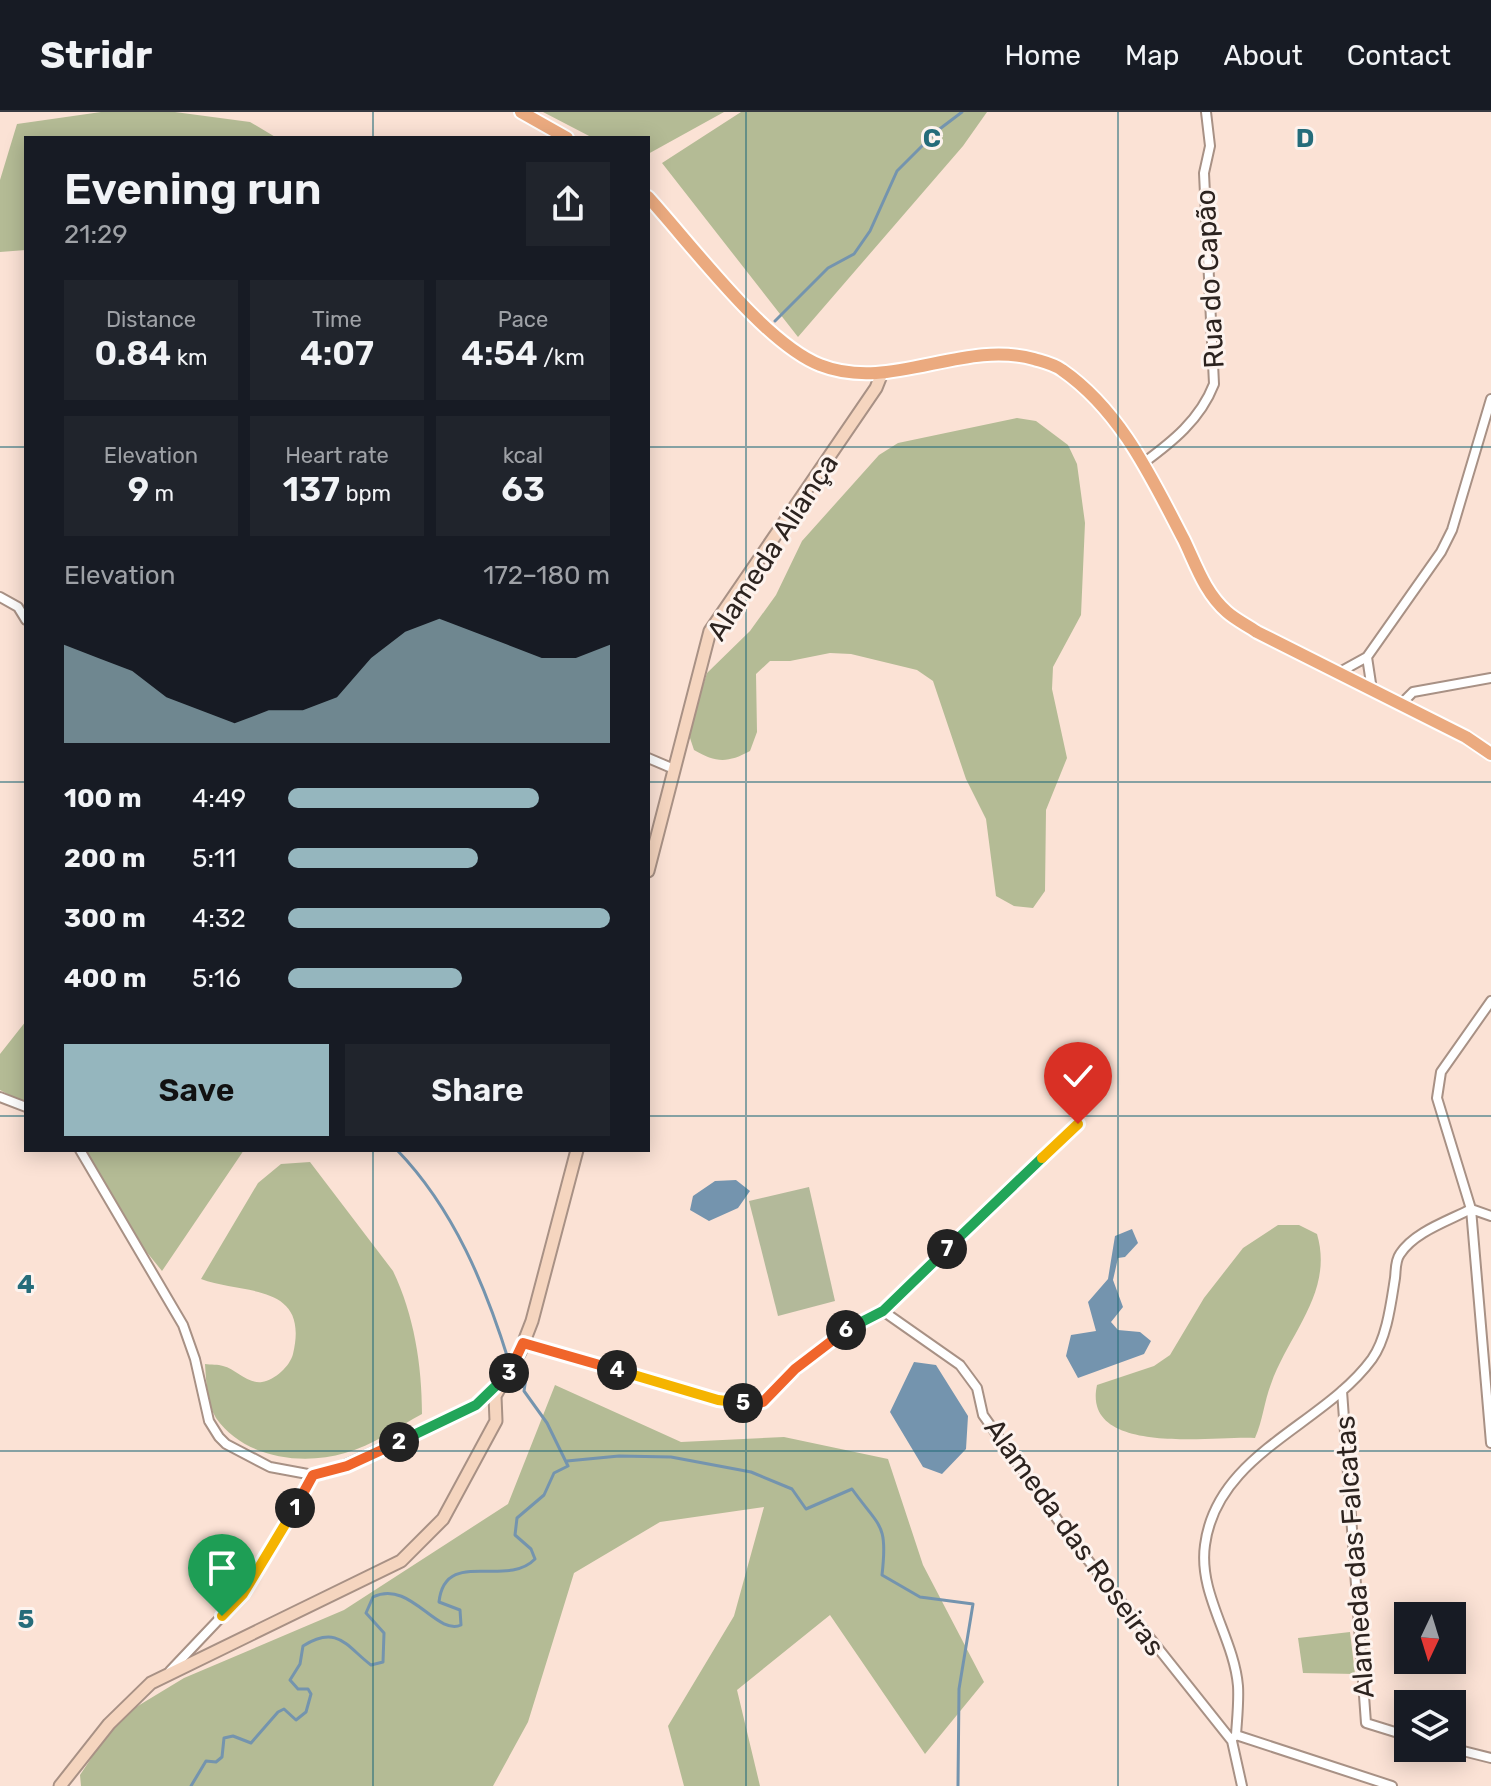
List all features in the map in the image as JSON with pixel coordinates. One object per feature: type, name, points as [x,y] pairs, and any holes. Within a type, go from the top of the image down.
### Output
[{"type":"main road","points":[[521,112],[563,136]]},
{"type":"main road","points":[[650,199],[770,333],[787,347],[822,366],[842,372],[882,373],[988,353],[1015,354],[1058,366],[1091,390],[1119,424],[1202,582],[1226,611],[1257,632],[1466,737],[1491,754]]},
{"type":"street","name":"Rua do Capão","points":[[1142,464],[1174,441],[1205,406],[1214,384],[1204,173],[1210,146],[1206,112]]},
{"type":"street","name":"Alameda Aliança","points":[[650,863],[710,631],[876,388],[882,373]]},
{"type":"street","points":[[1338,673],[1367,657],[1452,530],[1491,399]]},
{"type":"street","points":[[0,597],[18,607],[24,617]]},
{"type":"street","points":[[1367,657],[1372,690]]},
{"type":"street","points":[[1401,704],[1413,692],[1491,678]]},
{"type":"street","points":[[650,759],[674,769]]},
{"type":"street","points":[[1491,1001],[1441,1072],[1437,1084],[1437,1098],[1471,1209],[1491,1443]]},
{"type":"street","points":[[0,1097],[24,1106]]},
{"type":"street","points":[[522,1347],[718,1400],[763,1402],[795,1369],[839,1335],[883,1311],[1078,1124]]},
{"type":"street","points":[[81,1152],[189,1337],[209,1421],[226,1444],[270,1467],[313,1475],[347,1466],[476,1405],[509,1373]]},
{"type":"street","points":[[60,1786],[131,1699],[167,1675],[401,1561],[443,1519],[496,1421],[495,1396],[522,1347],[576,1152]]},
{"type":"street","points":[[1392,1786],[1234,1738],[1238,1685],[1205,1570],[1205,1546],[1211,1518],[1225,1494],[1262,1451],[1342,1391],[1374,1356],[1382,1339],[1398,1256],[1422,1235],[1471,1209],[1491,1216]]},
{"type":"street","name":"Alameda das Roseiras","points":[[883,1311],[960,1365],[977,1388],[983,1415],[1072,1540],[1234,1738],[1242,1786]]},
{"type":"street","name":"Alameda das Falcatas","points":[[1342,1391],[1366,1723],[1394,1732]]},
{"type":"street","points":[[167,1675],[243,1594],[313,1475]]},
{"type":"street","points":[[1466,1752],[1491,1758]]},
{"type":"green space","points":[[101,112],[175,112],[250,122],[274,136],[24,136],[24,250],[0,252],[0,180],[17,124]]},
{"type":"green space","points":[[543,112],[724,112],[650,153],[650,136],[589,136]]},
{"type":"green space","points":[[741,112],[987,112],[963,146],[798,337],[662,163]]},
{"type":"green space","points":[[1017,418],[1036,421],[1068,445],[1077,464],[1085,523],[1081,615],[1053,667],[1052,689],[1067,758],[1046,810],[1045,891],[1033,908],[1014,906],[996,896],[986,819],[966,779],[933,681],[917,670],[851,654],[830,653],[790,661],[770,661],[756,674],[757,732],[750,751],[722,760],[709,757],[694,750],[688,732],[707,673],[750,631],[776,595],[802,541],[879,455],[898,443]]},
{"type":"green space","points":[[24,1024],[24,1103],[0,1090],[0,1054]]},
{"type":"green space","points":[[85,1152],[243,1152],[162,1271],[141,1245]]},
{"type":"green space","points":[[310,1162],[393,1271],[415,1341],[422,1414],[355,1450],[311,1459],[258,1450],[228,1432],[216,1418],[208,1392],[205,1364],[219,1365],[246,1379],[262,1382],[277,1375],[291,1359],[296,1331],[292,1314],[283,1303],[253,1291],[201,1279],[258,1183],[281,1164]]},
{"type":"green space","points":[[809,1187],[835,1301],[778,1316],[749,1201]]},
{"type":"green space","points":[[1278,1225],[1299,1225],[1317,1234],[1321,1255],[1320,1275],[1307,1312],[1271,1384],[1255,1438],[1156,1438],[1130,1433],[1110,1424],[1098,1408],[1097,1385],[1154,1366],[1170,1355],[1204,1298],[1243,1248]]},
{"type":"green space","points":[[555,1385],[681,1442],[784,1437],[888,1459],[923,1565],[984,1682],[925,1754],[830,1615],[737,1690],[760,1786],[684,1786],[668,1726],[734,1616],[764,1507],[660,1522],[574,1573],[528,1722],[493,1786],[81,1786],[80,1775],[118,1718],[184,1678],[344,1610],[508,1504]]},
{"type":"green space","points":[[1350,1632],[1355,1674],[1303,1673],[1298,1638]]},
{"type":"water","points":[[736,1180],[750,1191],[738,1208],[709,1221],[690,1210],[693,1196],[715,1181]]},
{"type":"water","points":[[1132,1229],[1138,1243],[1125,1257],[1118,1258],[1113,1280],[1123,1307],[1111,1322],[1118,1330],[1140,1332],[1151,1341],[1144,1354],[1078,1378],[1066,1356],[1071,1335],[1096,1331],[1088,1302],[1108,1279],[1115,1236]]},
{"type":"water","points":[[914,1362],[936,1365],[968,1416],[966,1449],[942,1474],[923,1467],[890,1412]]},
{"type":"waterway","points":[[775,321],[828,268],[854,254],[870,231],[897,171],[937,131],[962,112]]},
{"type":"waterway","points":[[399,1152],[435,1198],[466,1250],[510,1365]]},
{"type":"waterway","points":[[191,1786],[206,1761],[216,1762],[222,1757],[224,1738],[233,1736],[251,1743],[278,1712],[284,1709],[296,1720],[306,1712],[311,1694],[308,1689],[298,1689],[290,1680],[300,1664],[303,1646],[325,1637],[334,1638],[348,1645],[371,1665],[383,1662],[384,1633],[366,1613],[373,1597],[386,1593],[399,1595],[442,1623],[461,1625],[460,1610],[439,1602],[444,1586],[452,1576],[464,1572],[509,1571],[535,1559],[531,1549],[515,1535],[517,1518],[544,1495],[554,1473],[568,1466],[547,1423],[524,1391],[526,1378],[513,1371]]},
{"type":"waterway","points":[[567,1461],[619,1456],[671,1457],[751,1472],[792,1489],[806,1509],[852,1489],[883,1535],[882,1575],[920,1597],[973,1604],[959,1689],[958,1786]]},
{"type":"route","points":[[222,1616],[254,1578],[313,1475],[347,1466],[476,1405],[509,1373],[523,1343],[718,1400],[763,1402],[795,1369],[850,1327],[883,1311],[1078,1124]]}]
